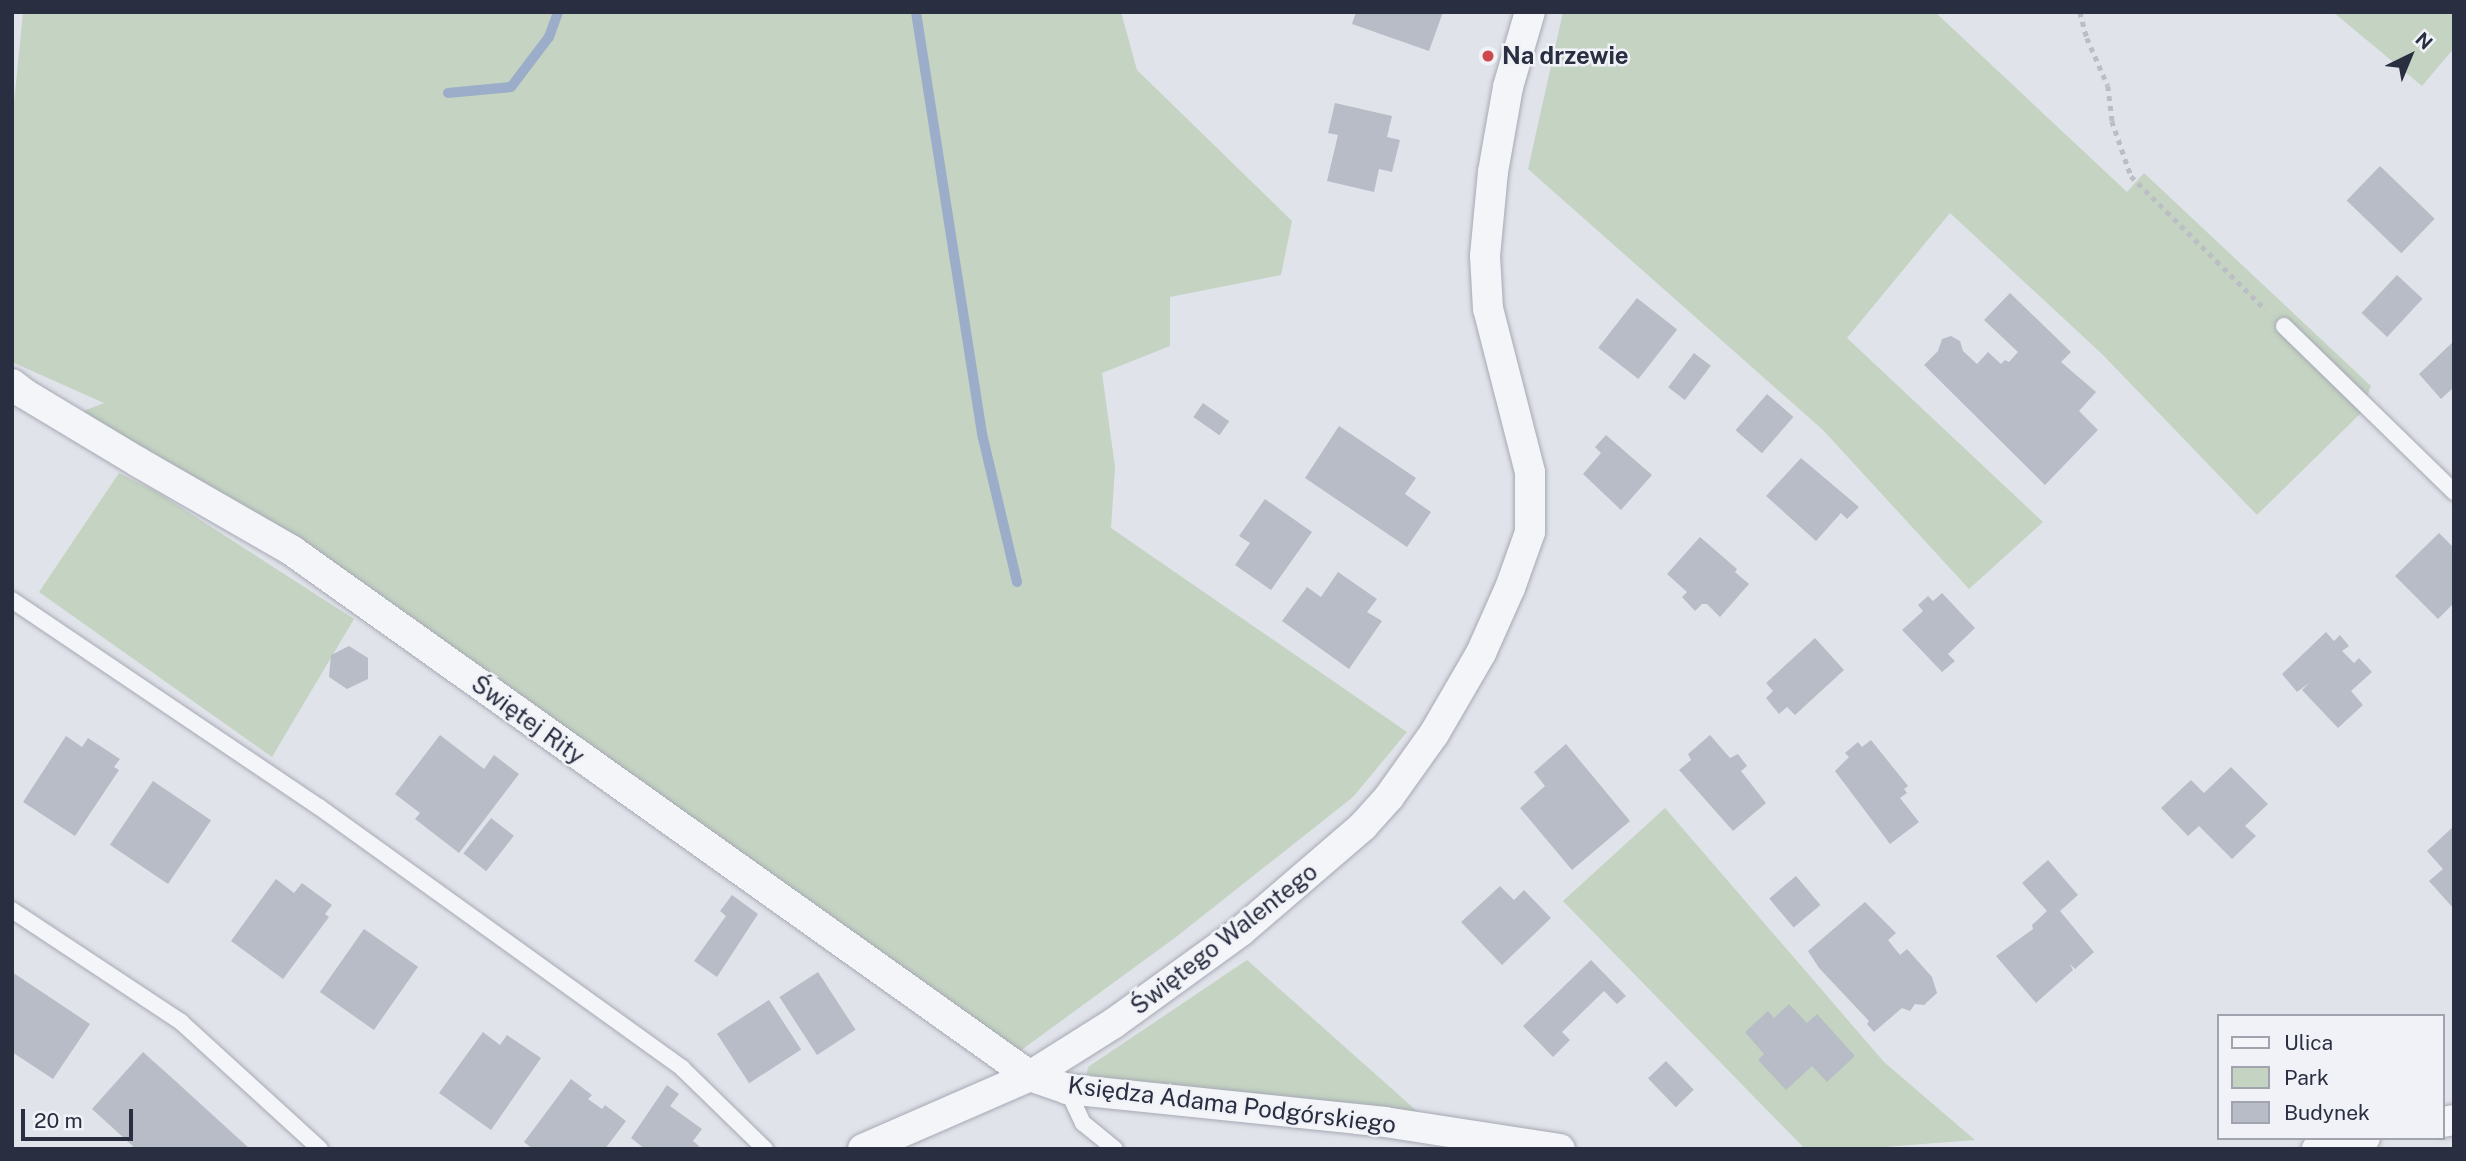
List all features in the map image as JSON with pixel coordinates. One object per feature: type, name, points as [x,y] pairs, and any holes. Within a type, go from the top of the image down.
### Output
[{"type":"street","name":"Świętego Walentego","points":[[863,1149],[1030,1076],[1114,1023],[1241,931],[1363,826],[1389,797],[1434,733],[1481,653],[1510,588],[1530,532],[1530,472],[1488,309],[1485,256],[1493,172],[1508,87],[1530,12]]},
{"type":"street","name":"Świętej Rity","points":[[12,384],[82,428],[292,550],[1030,1076]]},
{"type":"street","name":"Księdza Adama Podgórskiego","points":[[1030,1076],[1067,1089],[1385,1122],[1560,1149]]},
{"type":"street","points":[[2317,1149],[2356,1140]]},
{"type":"lane","points":[[2284,327],[2454,492]]},
{"type":"lane","points":[[12,600],[319,807],[682,1068],[765,1149]]},
{"type":"lane","points":[[12,910],[181,1021],[320,1149]]},
{"type":"lane","points":[[1067,1089],[1083,1123],[1115,1149]]},
{"type":"path","points":[[2080,12],[2087,38],[2108,86],[2112,121],[2131,176],[2284,327]]},
{"type":"green space","points":[[23,12],[1121,12],[1137,70],[1292,221],[1281,275],[1170,297],[1170,346],[1102,373],[1115,467],[1111,528],[1407,732],[1353,797],[1176,937],[1020,1051],[78,413],[104,403],[12,362],[12,123]]},
{"type":"green space","points":[[1563,12],[1935,12],[2127,192],[2144,173],[2371,386],[2361,413],[2257,515],[2103,355],[1950,213],[1847,338],[2043,522],[1969,589],[1823,430],[1528,169]]},
{"type":"green space","points":[[2333,12],[2454,12],[2454,48],[2422,86]]},
{"type":"green space","points":[[119,473],[157,492],[354,619],[272,757],[39,592]]},
{"type":"green space","points":[[1665,808],[1884,1062],[1975,1140],[1858,1149],[1805,1149],[1563,901]]},
{"type":"green space","points":[[1247,960],[1418,1112],[1086,1079],[1088,1067]]},
{"type":"building","points":[[1356,12],[1443,12],[1429,51],[1352,24]]},
{"type":"building","points":[[1335,103],[1392,116],[1387,137],[1400,140],[1392,172],[1379,169],[1374,192],[1327,181],[1338,135],[1328,133]]},
{"type":"building","points":[[2380,166],[2435,219],[2401,253],[2347,201]]},
{"type":"building","points":[[2397,275],[2423,299],[2387,337],[2362,313]]},
{"type":"building","points":[[2010,293],[2071,352],[2061,362],[2096,392],[2079,411],[2098,430],[2045,485],[1924,365],[1938,351],[1942,339],[1951,336],[1960,341],[1963,351],[1977,364],[1988,352],[2001,364],[2005,360],[2009,362],[2018,352],[1984,320]]},
{"type":"building","points":[[1637,298],[1677,329],[1638,379],[1598,348]]},
{"type":"building","points":[[2454,341],[2454,387],[2441,399],[2419,374]]},
{"type":"building","points":[[1694,353],[1711,366],[1685,400],[1668,387]]},
{"type":"building","points":[[1767,394],[1793,417],[1762,453],[1736,430]]},
{"type":"building","points":[[1203,403],[1229,421],[1219,435],[1193,417]]},
{"type":"building","points":[[1339,426],[1416,478],[1405,494],[1431,512],[1407,547],[1305,478]]},
{"type":"building","points":[[1606,435],[1652,475],[1621,510],[1583,474],[1601,453],[1595,447]]},
{"type":"building","points":[[1801,458],[1859,507],[1847,519],[1841,513],[1816,541],[1766,496]]},
{"type":"building","points":[[1265,499],[1312,532],[1271,590],[1235,565],[1250,543],[1239,536]]},
{"type":"building","points":[[2439,533],[2454,548],[2454,603],[2438,619],[2395,576]]},
{"type":"building","points":[[1700,537],[1737,569],[1735,572],[1749,584],[1720,617],[1707,604],[1702,604],[1695,611],[1682,597],[1687,592],[1667,574]]},
{"type":"building","points":[[1338,572],[1377,599],[1367,612],[1382,621],[1349,669],[1282,621],[1307,587],[1321,597]]},
{"type":"building","points":[[1942,593],[1975,628],[1948,654],[1955,661],[1942,672],[1902,630],[1923,611],[1918,605],[1928,596],[1933,601]]},
{"type":"building","points":[[2326,632],[2334,641],[2340,635],[2349,646],[2342,651],[2354,663],[2359,658],[2372,672],[2351,691],[2363,705],[2338,728],[2302,690],[2309,683],[2297,692],[2282,674]]},
{"type":"building","points":[[1815,638],[1844,670],[1795,715],[1787,707],[1779,714],[1766,698],[1773,691],[1766,683]]},
{"type":"building","points":[[349,646],[368,658],[368,679],[347,689],[329,677],[331,655]]},
{"type":"building","points":[[440,735],[484,769],[494,755],[519,774],[459,853],[415,819],[420,813],[395,794]]},
{"type":"building","points":[[1710,735],[1730,758],[1738,754],[1747,766],[1741,771],[1766,803],[1733,831],[1679,770],[1691,760],[1688,754]]},
{"type":"building","points":[[66,736],[82,747],[88,738],[120,759],[114,767],[119,770],[75,836],[23,802]]},
{"type":"building","points":[[1871,740],[1908,786],[1904,789],[1907,793],[1900,798],[1919,822],[1890,844],[1835,771],[1849,757],[1845,753],[1858,742],[1862,747]]},
{"type":"building","points":[[1566,744],[1630,821],[1572,870],[1520,808],[1545,786],[1534,772]]},
{"type":"building","points":[[2231,767],[2268,804],[2245,826],[2256,836],[2232,859],[2199,826],[2188,836],[2161,808],[2191,780],[2204,793]]},
{"type":"building","points":[[153,781],[211,820],[168,884],[110,845]]},
{"type":"building","points":[[491,818],[514,836],[486,871],[463,853]]},
{"type":"building","points":[[2454,826],[2454,909],[2429,881],[2443,869],[2427,851]]},
{"type":"building","points":[[2048,860],[2078,895],[2060,911],[2094,952],[2075,969],[2070,964],[2073,970],[2036,1003],[1996,956],[2033,929],[2032,925],[2047,911],[2022,883]]},
{"type":"building","points":[[1796,876],[1820,905],[1794,928],[1769,898]]},
{"type":"building","points":[[276,879],[294,893],[302,883],[332,905],[325,914],[329,917],[283,979],[231,941]]},
{"type":"building","points":[[1500,886],[1514,900],[1524,890],[1551,918],[1502,965],[1461,922]]},
{"type":"building","points":[[732,895],[758,914],[717,977],[694,961],[726,916],[720,911]]},
{"type":"building","points":[[1865,902],[1896,933],[1888,940],[1900,955],[1907,949],[1932,977],[1937,993],[1924,1005],[1915,1004],[1910,1011],[1902,1008],[1874,1032],[1867,1024],[1869,1021],[1819,968],[1808,951]]},
{"type":"building","points":[[364,929],[418,967],[374,1030],[320,992]]},
{"type":"building","points":[[1591,960],[1626,996],[1617,1004],[1604,991],[1562,1032],[1570,1040],[1553,1057],[1523,1026]]},
{"type":"building","points":[[12,972],[90,1024],[53,1079],[12,1052]]},
{"type":"building","points":[[818,972],[856,1030],[817,1055],[779,997]]},
{"type":"building","points":[[769,1000],[801,1049],[749,1083],[717,1034]]},
{"type":"building","points":[[1789,1004],[1807,1023],[1817,1014],[1855,1056],[1827,1082],[1812,1066],[1786,1090],[1758,1060],[1764,1054],[1745,1032],[1768,1011],[1774,1018]]},
{"type":"building","points":[[483,1032],[500,1045],[507,1035],[541,1058],[491,1130],[439,1093]]},
{"type":"building","points":[[143,1052],[250,1149],[136,1149],[92,1109]]},
{"type":"building","points":[[1666,1061],[1694,1090],[1676,1107],[1648,1078]]},
{"type":"building","points":[[571,1079],[592,1095],[588,1099],[602,1109],[605,1105],[626,1121],[605,1149],[533,1149],[524,1142]]},
{"type":"building","points":[[667,1085],[679,1094],[670,1106],[702,1129],[693,1141],[699,1146],[697,1149],[645,1149],[631,1138]]},
{"type":"waterway","points":[[448,93],[511,87],[549,37],[558,12]]},
{"type":"waterway","points":[[916,12],[983,438],[1017,582]]},
{"type":"place","name":"Na drzewie","points":[[1488,56]]}]
